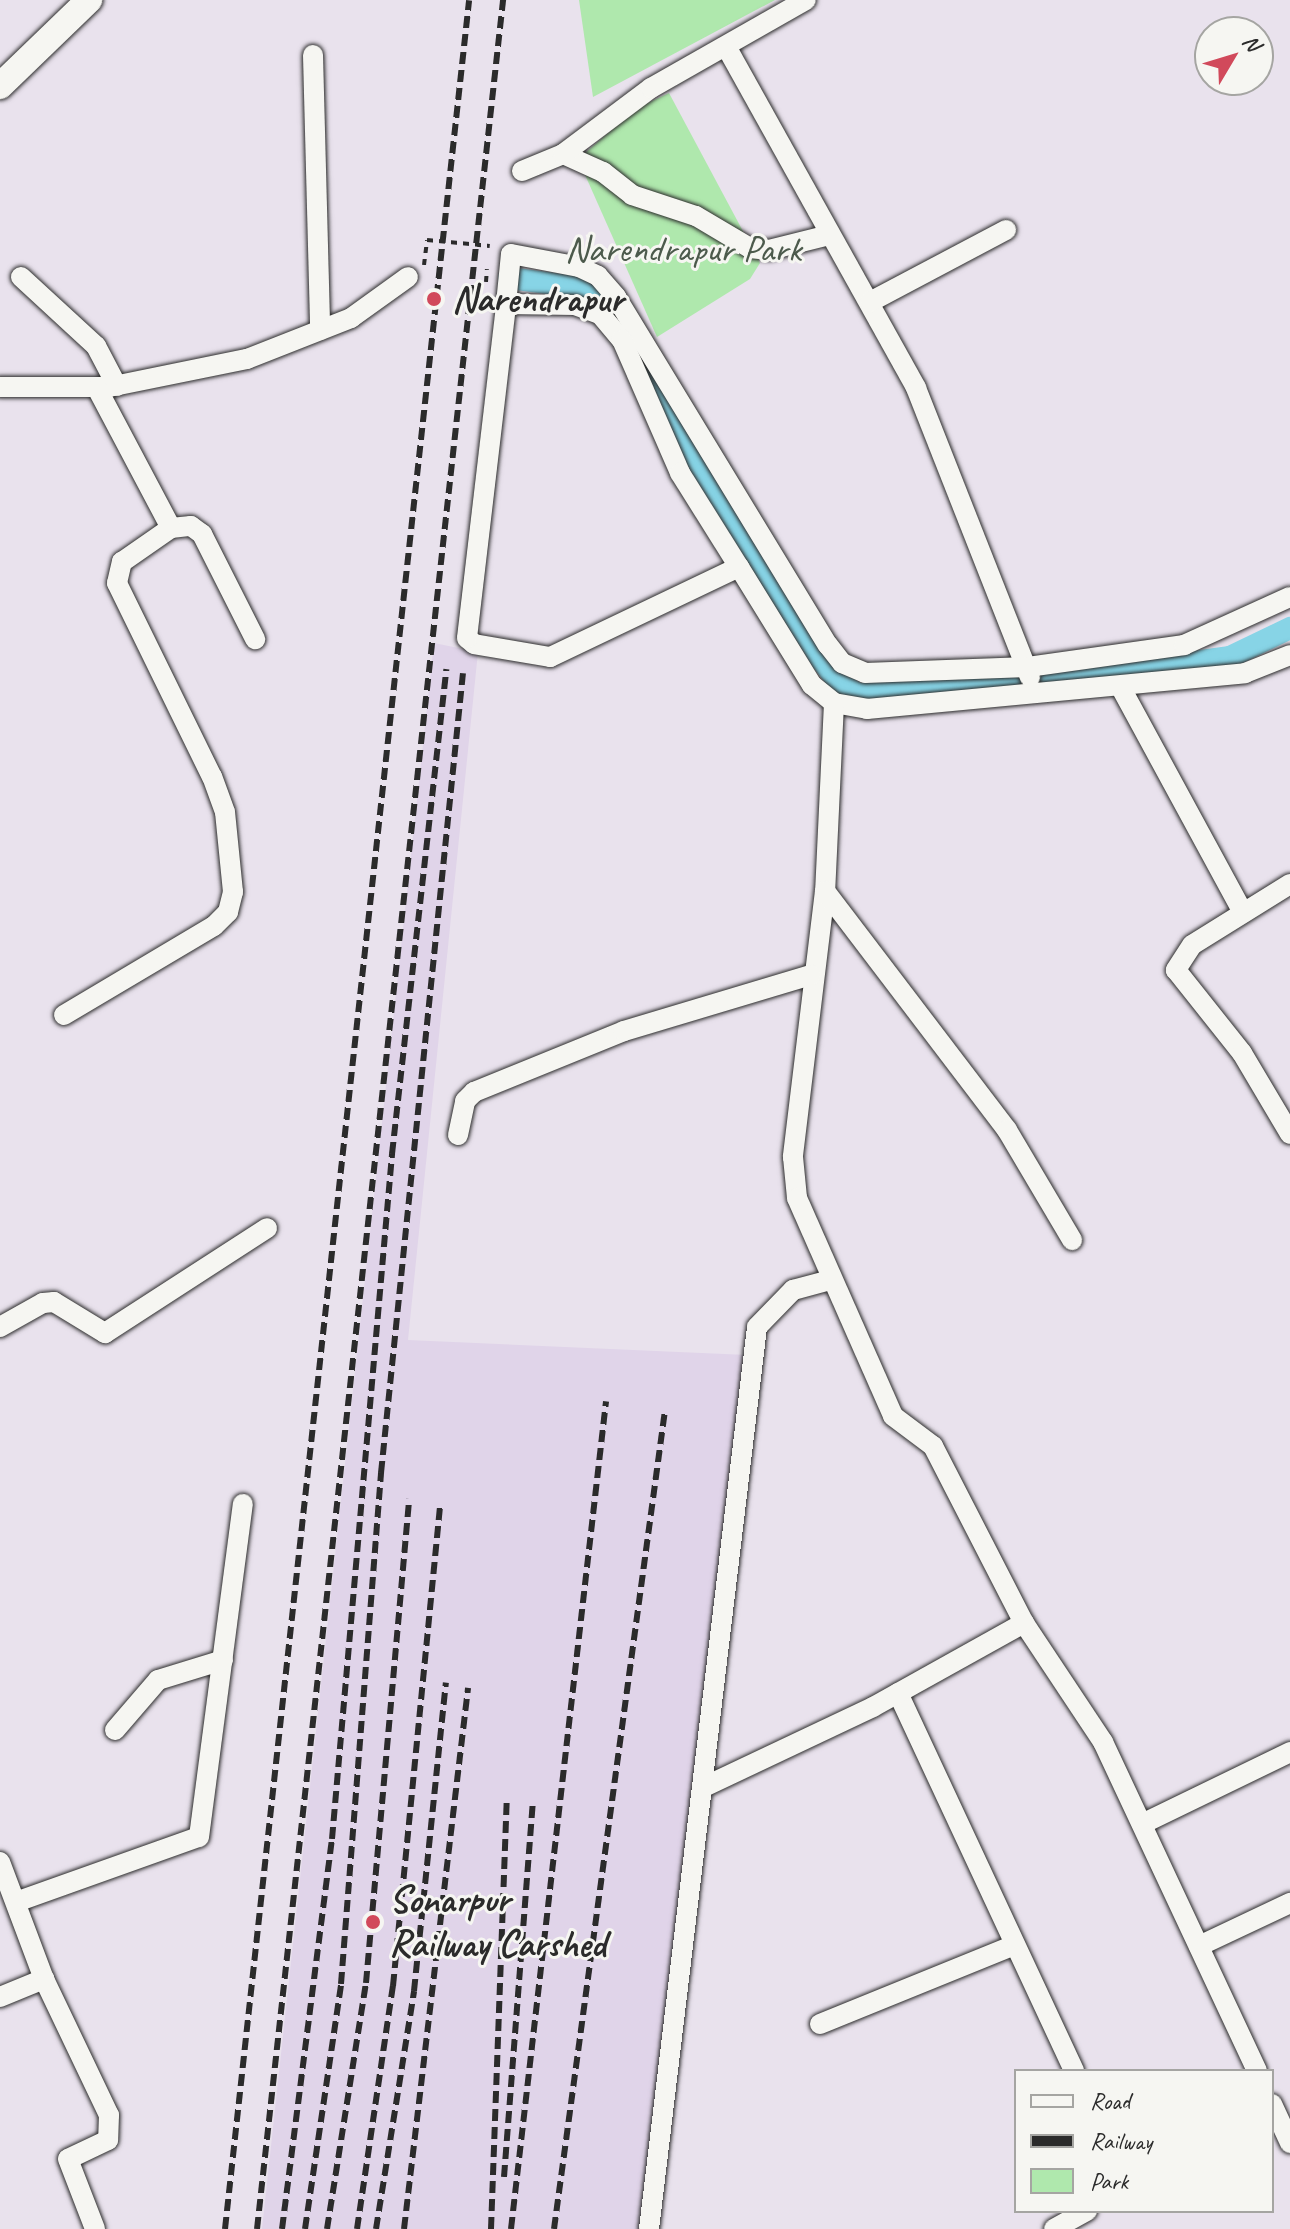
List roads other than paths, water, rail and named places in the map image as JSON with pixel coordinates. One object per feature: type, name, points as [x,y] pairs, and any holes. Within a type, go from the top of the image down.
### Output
[{"type":"street","points":[[0,86],[89,0]]},
{"type":"street","points":[[522,171],[563,154],[651,88],[727,48],[806,0]]},
{"type":"street","points":[[727,48],[916,388],[1028,667],[1034,694]]},
{"type":"street","points":[[313,55],[320,330]]},
{"type":"street","points":[[563,154],[603,172],[632,195],[696,216],[750,248],[769,250],[829,235]]},
{"type":"street","points":[[870,302],[1006,230]]},
{"type":"street","points":[[739,567],[550,657],[474,644],[467,638],[511,254],[579,267],[598,276],[616,297],[842,663],[865,673],[888,674],[1028,667],[1184,645],[1290,597]]},
{"type":"street","points":[[0,387],[107,387],[247,359],[351,318],[415,276]]},
{"type":"street","points":[[21,277],[96,346],[107,387],[171,528]]},
{"type":"street","points":[[506,304],[575,305],[600,314],[622,340],[680,473],[812,685],[834,703],[867,709],[1120,686],[1245,673],[1288,660]]},
{"type":"street","points":[[64,1015],[214,926],[228,912],[233,892],[225,812],[212,777],[117,583],[122,562],[171,528],[191,526],[202,534],[255,639]]},
{"type":"street","points":[[1120,686],[1243,913]]},
{"type":"street","points":[[834,703],[825,891],[811,975],[793,1176],[804,1218],[893,1416],[933,1446],[1024,1623],[1080,1702],[1142,1824],[1256,2069]]},
{"type":"street","points":[[1290,884],[1192,945],[1176,970],[1242,1053],[1290,1134]]},
{"type":"street","points":[[825,891],[1007,1130],[1072,1240]]},
{"type":"street","points":[[458,1135],[465,1101],[474,1092],[624,1031],[811,975]]},
{"type":"street","points":[[0,1327],[43,1303],[54,1302],[105,1333],[267,1228]]},
{"type":"street","points":[[649,2229],[757,1327],[793,1290],[831,1280]]},
{"type":"street","points":[[16,1902],[199,1837],[243,1504]]},
{"type":"street","points":[[704,1787],[898,1693],[1024,1623]]},
{"type":"street","points":[[115,1730],[158,1680],[223,1660]]},
{"type":"street","points":[[898,1693],[1073,2069]]},
{"type":"street","points":[[1142,1824],[1290,1752]]},
{"type":"street","points":[[0,1862],[44,1979],[109,2115],[108,2140],[68,2159],[95,2229]]},
{"type":"street","points":[[1199,1946],[1290,1903]]},
{"type":"street","points":[[820,2024],[1015,1945]]},
{"type":"street","points":[[0,1997],[44,1979]]},
{"type":"street","points":[[1274,2108],[1290,2143]]},
{"type":"street","points":[[1054,2229],[1083,2213]]},
{"type":"waterway","points":[[509,278],[577,287],[615,313],[704,474],[822,661],[839,683],[858,694],[1032,684],[1230,657],[1290,628]]},
{"type":"railway","points":[[225,2229],[469,0]]},
{"type":"railway","points":[[257,2229],[503,0]]},
{"type":"railway","points":[[282,2229],[332,1839],[392,1154],[446,669]]},
{"type":"railway","points":[[305,2229],[341,1984],[381,1473],[463,673]]},
{"type":"railway","points":[[511,2229],[606,1401]]},
{"type":"railway","points":[[554,2229],[665,1410]]},
{"type":"railway","points":[[327,2229],[366,1983],[409,1499]]},
{"type":"railway","points":[[357,2229],[393,1986],[440,1503]]},
{"type":"railway","points":[[376,2229],[414,1991],[446,1683]]},
{"type":"railway","points":[[404,2229],[468,1688]]},
{"type":"railway","points":[[491,2229],[507,1801]]},
{"type":"railway","points":[[504,2177],[533,1804]]},
{"type":"place","name":"Narendrapur","points":[[434,299]]},
{"type":"place","name":"Sonarpur Railway Carshed","points":[[373,1922]]},
{"type":"park label","name":"Narendrapur Park","points":[[683,249]]}]
